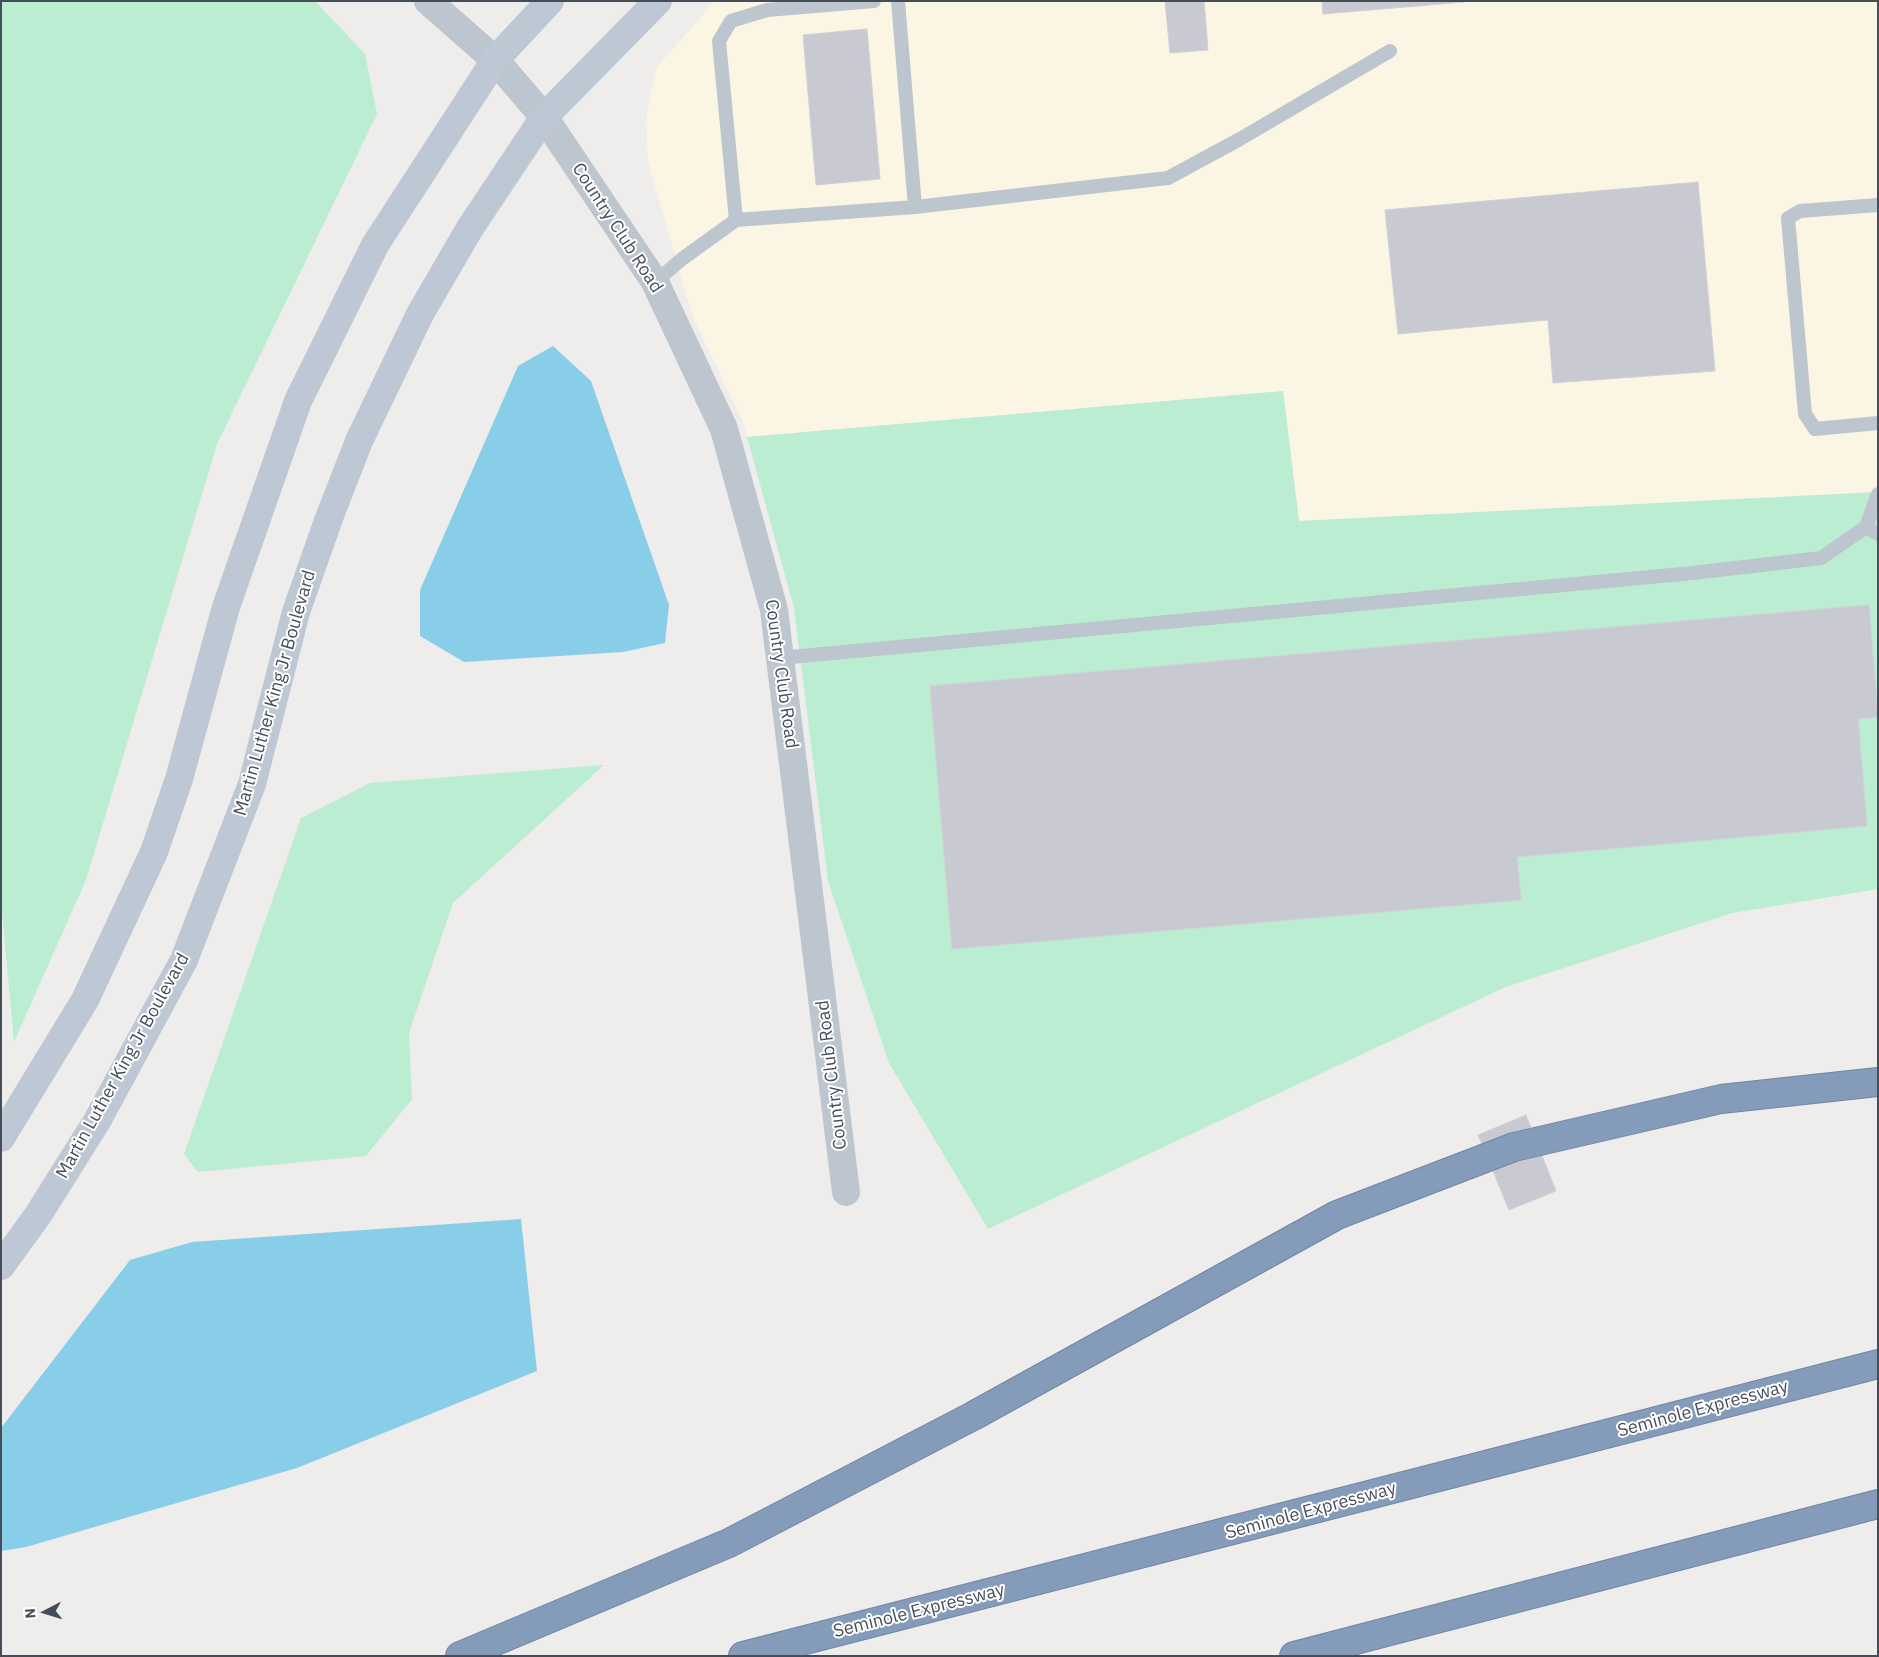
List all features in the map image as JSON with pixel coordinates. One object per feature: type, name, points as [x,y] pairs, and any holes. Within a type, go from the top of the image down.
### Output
[{"type":"highway","points":[[460,1656],[729,1543],[974,1416],[1337,1215],[1514,1148],[1721,1099],[1878,1082]]},
{"type":"highway","name":"Seminole Expressway","points":[[743,1656],[1878,1364]]},
{"type":"highway","points":[[1294,1656],[1878,1504]]},
{"type":"main road","points":[[1,1138],[85,1000],[154,852],[179,779],[226,607],[298,401],[375,245],[495,60],[550,1]]},
{"type":"main road","name":"Martin Luther King Jr Boulevard","points":[[1,1266],[38,1215],[97,1121],[184,960],[252,784],[296,612],[359,441],[425,306],[470,228],[544,117],[658,1]]},
{"type":"street","name":"Country Club Road","points":[[428,1],[495,60],[544,117],[655,282],[724,429],[774,610],[846,1192]]},
{"type":"lane","points":[[736,220],[719,42],[731,21],[768,10],[874,1]]},
{"type":"lane","points":[[898,1],[915,207]]},
{"type":"lane","points":[[655,282],[682,259],[736,220],[915,207],[1168,178],[1240,139],[1390,51]]},
{"type":"lane","points":[[1878,205],[1800,211],[1788,218],[1805,414],[1815,429],[1878,423]]},
{"type":"lane","points":[[780,658],[1693,573],[1821,558],[1872,531],[1878,494]]},
{"type":"shaded area","points":[[715,1],[1878,1],[1878,492],[1299,521],[1283,391],[747,437],[743,422],[693,317],[648,162],[646,119],[656,68]]},
{"type":"green space","points":[[1,1],[315,1],[365,54],[377,114],[217,444],[86,880],[14,1042],[1,901]]},
{"type":"green space","points":[[1283,391],[1299,521],[1878,492],[1878,889],[1732,913],[1506,987],[988,1229],[889,1063],[828,881],[794,608],[747,437]]},
{"type":"green space","points":[[604,765],[453,903],[409,1033],[412,1099],[366,1156],[198,1172],[184,1154],[301,818],[370,783]]},
{"type":"water","points":[[553,346],[591,381],[669,605],[665,643],[623,652],[464,662],[420,636],[420,590],[518,366]]},
{"type":"water","points":[[521,1219],[537,1371],[297,1468],[26,1547],[1,1551],[1,1428],[130,1260],[192,1242]]},
{"type":"building","points":[[1165,1],[1204,1],[1208,50],[1170,53]]},
{"type":"building","points":[[1322,1],[1465,1],[1465,2],[1323,14]]},
{"type":"building","points":[[867,29],[880,179],[816,185],[803,35]]},
{"type":"building","points":[[1698,182],[1715,371],[1553,383],[1548,320],[1398,334],[1385,210]]},
{"type":"building","points":[[1869,605],[1878,717],[1858,719],[1867,826],[1517,857],[1521,900],[952,949],[930,686]]},
{"type":"building","points":[[1526,1115],[1556,1191],[1509,1210],[1478,1135]]}]
